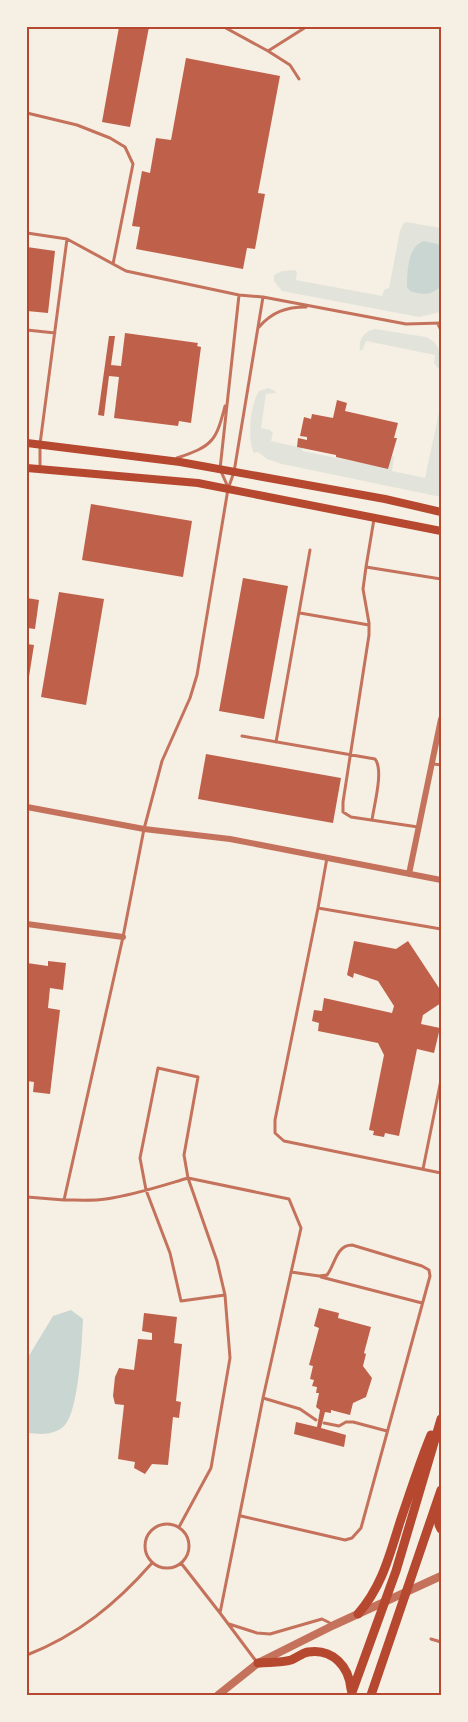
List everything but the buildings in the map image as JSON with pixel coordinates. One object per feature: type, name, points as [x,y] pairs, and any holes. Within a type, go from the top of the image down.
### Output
[{"type":"highway","points":[[358,1614],[370,1600],[381,1581],[418,1467],[441,1410]]},
{"type":"highway","points":[[351,1694],[396,1571],[441,1419]]},
{"type":"highway","points":[[441,1491],[438,1512],[441,1529]]},
{"type":"highway","points":[[371,1695],[441,1491]]},
{"type":"highway","points":[[258,1663],[292,1660],[306,1652],[322,1652],[335,1657],[346,1670],[350,1677],[351,1694]]},
{"type":"main road","points":[[27,443],[220,469],[385,499],[441,512]]},
{"type":"main road","points":[[27,468],[198,483],[441,531]]},
{"type":"street","points":[[409,874],[440,734],[441,719]]},
{"type":"street","points":[[27,807],[144,829],[230,839],[441,880]]},
{"type":"street","points":[[27,924],[123,937]]},
{"type":"street","points":[[218,1695],[258,1663],[441,1576]]},
{"type":"lane","points":[[224,27],[290,65],[299,79]]},
{"type":"lane","points":[[268,51],[306,27]]},
{"type":"lane","points":[[27,113],[77,125],[110,138],[125,147],[133,164],[113,264]]},
{"type":"lane","points":[[27,233],[67,239],[126,271],[239,295],[263,297],[406,324],[439,324],[441,330]]},
{"type":"lane","points":[[40,469],[40,444],[67,239]]},
{"type":"lane","points":[[228,489],[220,469],[239,295]]},
{"type":"lane","points":[[64,1200],[123,937],[144,829],[162,761],[190,698],[197,675],[263,297]]},
{"type":"lane","points":[[258,328],[267,318],[281,310],[314,307]]},
{"type":"lane","points":[[27,330],[55,333]]},
{"type":"lane","points":[[170,461],[196,452],[212,441],[219,431],[228,395]]},
{"type":"lane","points":[[375,517],[363,589],[369,625],[343,812],[351,817],[419,827]]},
{"type":"lane","points":[[276,742],[310,550]]},
{"type":"lane","points":[[366,567],[441,579]]},
{"type":"lane","points":[[299,613],[369,625]]},
{"type":"lane","points":[[242,736],[375,759],[379,764],[372,820]]},
{"type":"lane","points":[[432,764],[441,765]]},
{"type":"lane","points":[[327,858],[275,1120],[275,1133],[284,1141],[441,1173]]},
{"type":"lane","points":[[318,908],[441,929]]},
{"type":"lane","points":[[179,1527],[211,1468],[230,1358],[225,1295],[217,1261],[188,1178],[184,1155],[198,1077],[158,1068],[140,1158],[146,1190],[170,1253],[181,1301],[225,1295]]},
{"type":"lane","points":[[423,1169],[441,1080]]},
{"type":"lane","points":[[27,1197],[64,1200],[105,1199],[188,1178],[290,1199],[301,1228],[263,1398],[220,1613]]},
{"type":"lane","points":[[241,1516],[345,1539],[352,1538],[361,1528],[430,1276],[429,1270],[423,1266],[346,1245],[339,1250],[327,1275],[319,1276]]},
{"type":"lane","points":[[291,1272],[319,1276],[422,1303]]},
{"type":"lane","points":[[263,1398],[300,1409],[316,1420]]},
{"type":"lane","points":[[324,1422],[339,1426],[346,1422],[354,1422],[387,1431]]},
{"type":"lane","points":[[165,1524],[179,1527],[188,1538],[186,1558],[170,1568],[152,1563],[146,1549],[148,1535],[158,1526],[165,1524]]},
{"type":"lane","points":[[27,1655],[85,1624],[126,1592],[152,1563]]},
{"type":"lane","points":[[181,1563],[258,1663]]},
{"type":"lane","points":[[228,1624],[257,1633],[270,1634],[322,1619],[334,1625]]},
{"type":"lane","points":[[431,1639],[441,1642]]},
{"type":"shaded area","points":[[406,222],[441,228],[441,312],[419,317],[282,291],[274,281],[274,275],[282,271],[295,270],[296,280],[382,296],[384,290],[389,288],[400,231]]},
{"type":"shaded area","points":[[424,241],[441,245],[441,286],[434,292],[422,294],[410,291],[407,281],[412,254],[415,248]]},
{"type":"shaded area","points":[[375,329],[426,337],[431,340],[440,352],[441,372],[434,363],[435,355],[366,341],[360,351],[363,337]]},
{"type":"shaded area","points":[[268,388],[276,393],[266,394],[261,428],[273,433],[271,441],[302,448],[302,451],[387,468],[391,456],[394,456],[392,471],[425,478],[441,403],[439,479],[441,480],[441,497],[282,464],[267,459],[258,452],[254,453],[250,431],[253,405],[259,391]]},
{"type":"shaded area","points":[[71,1310],[83,1319],[79,1376],[73,1408],[68,1420],[59,1430],[45,1434],[27,1433],[27,1359],[53,1316]]}]
